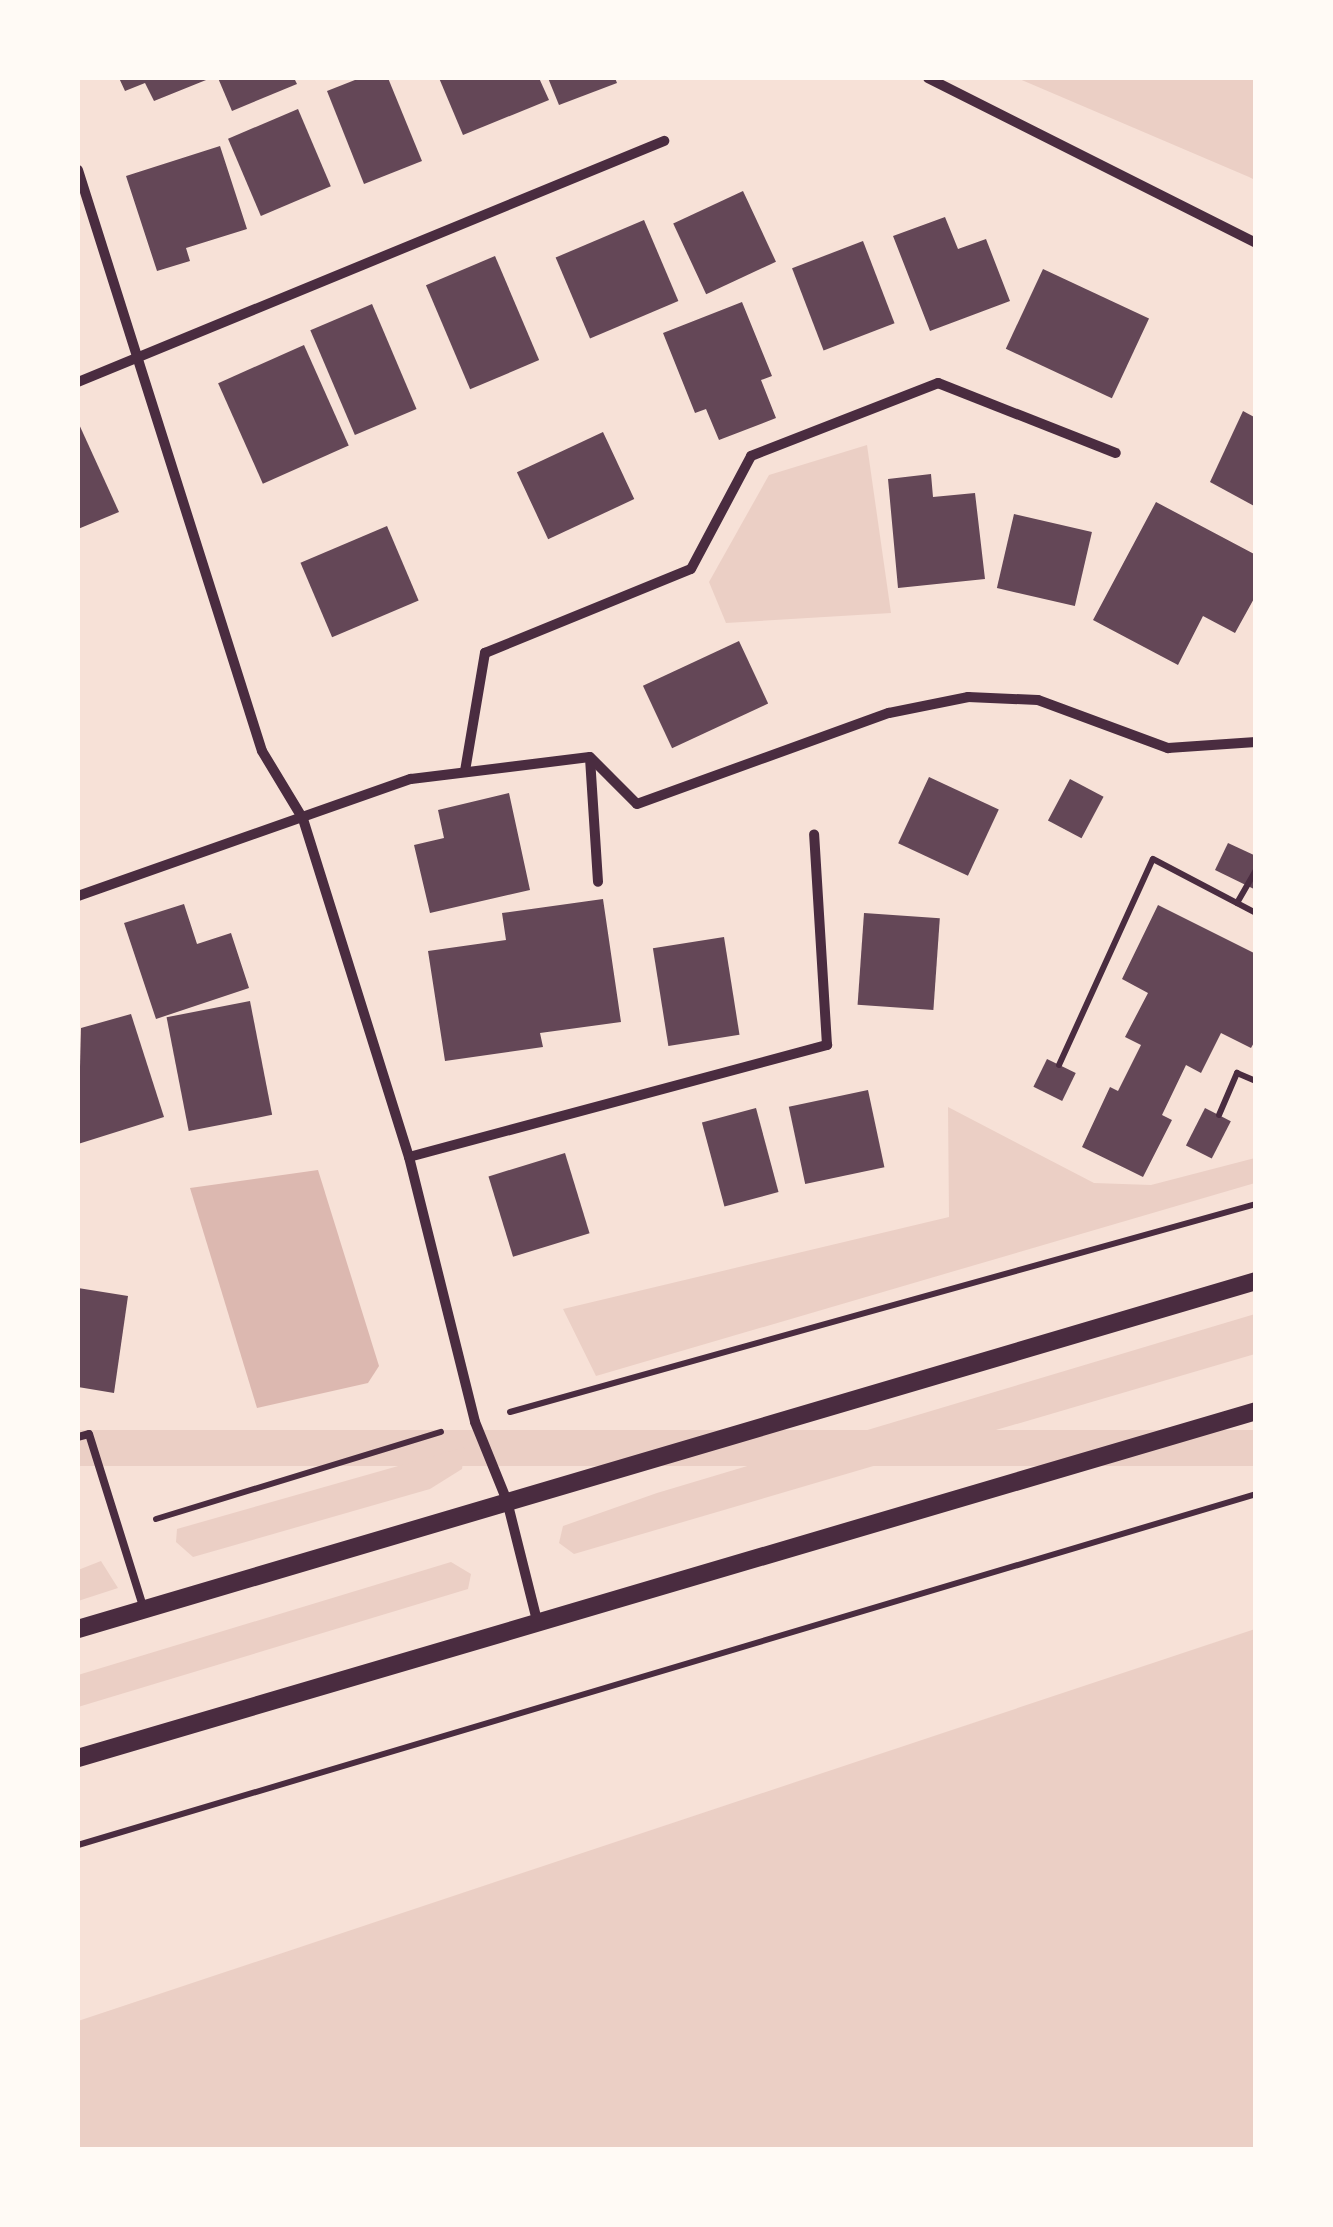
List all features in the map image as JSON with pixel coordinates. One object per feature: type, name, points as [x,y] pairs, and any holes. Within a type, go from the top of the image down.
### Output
[{"type":"street","points":[[928,78],[1256,243]]},
{"type":"street","points":[[78,382],[664,140]]},
{"type":"street","points":[[78,170],[262,751],[303,819],[409,1157],[475,1422],[507,1500],[538,1624]]},
{"type":"street","points":[[466,770],[485,653],[691,569],[751,456],[938,383],[1116,453]]},
{"type":"street","points":[[590,757],[636,804],[889,713],[968,698],[1038,700],[1168,748],[1256,742]]},
{"type":"street","points":[[78,896],[411,778],[590,757]]},
{"type":"street","points":[[590,757],[598,882]]},
{"type":"street","points":[[409,1157],[827,1045],[814,834]]},
{"type":"street","points":[[78,1629],[1256,1281]]},
{"type":"street","points":[[78,1758],[1256,1410]]},
{"type":"lane","points":[[78,1437],[89,1434],[144,1609]]},
{"type":"path","points":[[1059,1066],[1154,860],[1256,913]]},
{"type":"path","points":[[1237,903],[1256,870]]},
{"type":"path","points":[[1219,1115],[1237,1073],[1256,1081]]},
{"type":"path","points":[[122,1530],[475,1422],[1256,1204]]},
{"type":"path","points":[[78,1845],[1256,1494]]},
{"type":"shaded area","points":[[1017,78],[1255,78],[1255,180],[1249,177]]},
{"type":"shaded area","points":[[867,445],[891,613],[726,623],[709,582],[769,475]]},
{"type":"shaded area","points":[[948,1107],[1094,1183],[1151,1185],[1255,1158],[1255,1183],[596,1376],[563,1309],[949,1217]]},
{"type":"shaded area","points":[[318,1170],[379,1366],[368,1383],[257,1408],[190,1188]]},
{"type":"shaded area","points":[[1255,1314],[1255,1354],[574,1554],[559,1543],[563,1526],[657,1493]]},
{"type":"shaded area","points":[[78,1430],[1255,1430],[1255,1466],[78,1466]]},
{"type":"shaded area","points":[[465,1447],[462,1469],[430,1489],[193,1557],[176,1542],[177,1529]]},
{"type":"shaded area","points":[[101,1561],[118,1588],[78,1601],[78,1570]]},
{"type":"shaded area","points":[[451,1562],[471,1574],[468,1589],[78,1707],[78,1675]]},
{"type":"shaded area","points":[[1255,1629],[1255,2149],[78,2149],[78,2021]]},
{"type":"building","points":[[119,78],[211,78],[154,101],[145,83],[125,91]]},
{"type":"building","points":[[218,78],[294,78],[297,84],[232,111]]},
{"type":"building","points":[[360,78],[388,78],[422,161],[364,184],[327,91]]},
{"type":"building","points":[[439,78],[539,78],[549,100],[463,135]]},
{"type":"building","points":[[548,78],[615,78],[617,83],[559,105]]},
{"type":"building","points":[[298,109],[331,186],[261,216],[228,139]]},
{"type":"building","points":[[220,146],[247,229],[186,248],[190,261],[157,271],[126,176]]},
{"type":"building","points":[[743,191],[776,262],[706,294],[673,224]]},
{"type":"building","points":[[945,217],[958,249],[986,239],[1010,301],[930,331],[893,236]]},
{"type":"building","points":[[644,220],[678,301],[590,339],[556,258]]},
{"type":"building","points":[[863,241],[895,323],[824,350],[792,268]]},
{"type":"building","points":[[495,256],[539,360],[470,389],[426,285]]},
{"type":"building","points":[[1043,269],[1149,318],[1112,398],[1006,349]]},
{"type":"building","points":[[742,302],[772,376],[761,380],[776,418],[719,440],[706,409],[695,413],[663,333]]},
{"type":"building","points":[[372,304],[417,409],[355,435],[310,330]]},
{"type":"building","points":[[304,345],[349,445],[263,484],[218,383]]},
{"type":"building","points":[[1243,411],[1256,418],[1256,507],[1210,482]]},
{"type":"building","points":[[78,422],[119,512],[78,529]]},
{"type":"building","points":[[603,432],[634,499],[548,539],[517,472]]},
{"type":"building","points":[[931,474],[933,497],[975,493],[985,579],[898,588],[888,479]]},
{"type":"building","points":[[1156,502],[1256,555],[1256,595],[1235,633],[1203,616],[1178,665],[1093,620]]},
{"type":"building","points":[[1014,514],[1092,532],[1075,606],[997,588]]},
{"type":"building","points":[[387,526],[419,601],[332,637],[300,563]]},
{"type":"building","points":[[739,641],[768,704],[672,748],[643,686]]},
{"type":"building","points":[[929,777],[999,810],[968,876],[898,843]]},
{"type":"building","points":[[1070,779],[1104,797],[1081,838],[1048,820]]},
{"type":"building","points":[[509,793],[530,890],[430,913],[414,845],[444,838],[438,810]]},
{"type":"building","points":[[1228,843],[1256,856],[1256,890],[1215,870]]},
{"type":"building","points":[[603,899],[621,1022],[540,1033],[543,1047],[445,1061],[428,951],[506,940],[502,913]]},
{"type":"building","points":[[184,904],[197,944],[231,933],[249,988],[156,1019],[124,923]]},
{"type":"building","points":[[1158,905],[1256,954],[1256,1039],[1251,1048],[1221,1033],[1201,1073],[1186,1065],[1162,1115],[1172,1120],[1143,1177],[1082,1147],[1110,1087],[1118,1091],[1141,1045],[1125,1037],[1148,993],[1122,979]]},
{"type":"building","points":[[864,913],[940,918],[933,1010],[858,1005]]},
{"type":"building","points":[[724,937],[739,1035],[668,1046],[653,948]]},
{"type":"building","points":[[250,1001],[272,1115],[189,1131],[167,1017]]},
{"type":"building","points":[[131,1014],[164,1117],[78,1144],[81,1028]]},
{"type":"building","points":[[1047,1059],[1076,1073],[1062,1101],[1033,1087]]},
{"type":"building","points":[[868,1090],[884,1167],[805,1184],[789,1107]]},
{"type":"building","points":[[756,1108],[779,1192],[724,1207],[702,1122]]},
{"type":"building","points":[[1205,1108],[1231,1121],[1212,1159],[1186,1145]]},
{"type":"building","points":[[565,1153],[590,1233],[513,1257],[488,1176]]},
{"type":"building","points":[[78,1288],[128,1296],[114,1393],[78,1387]]}]
